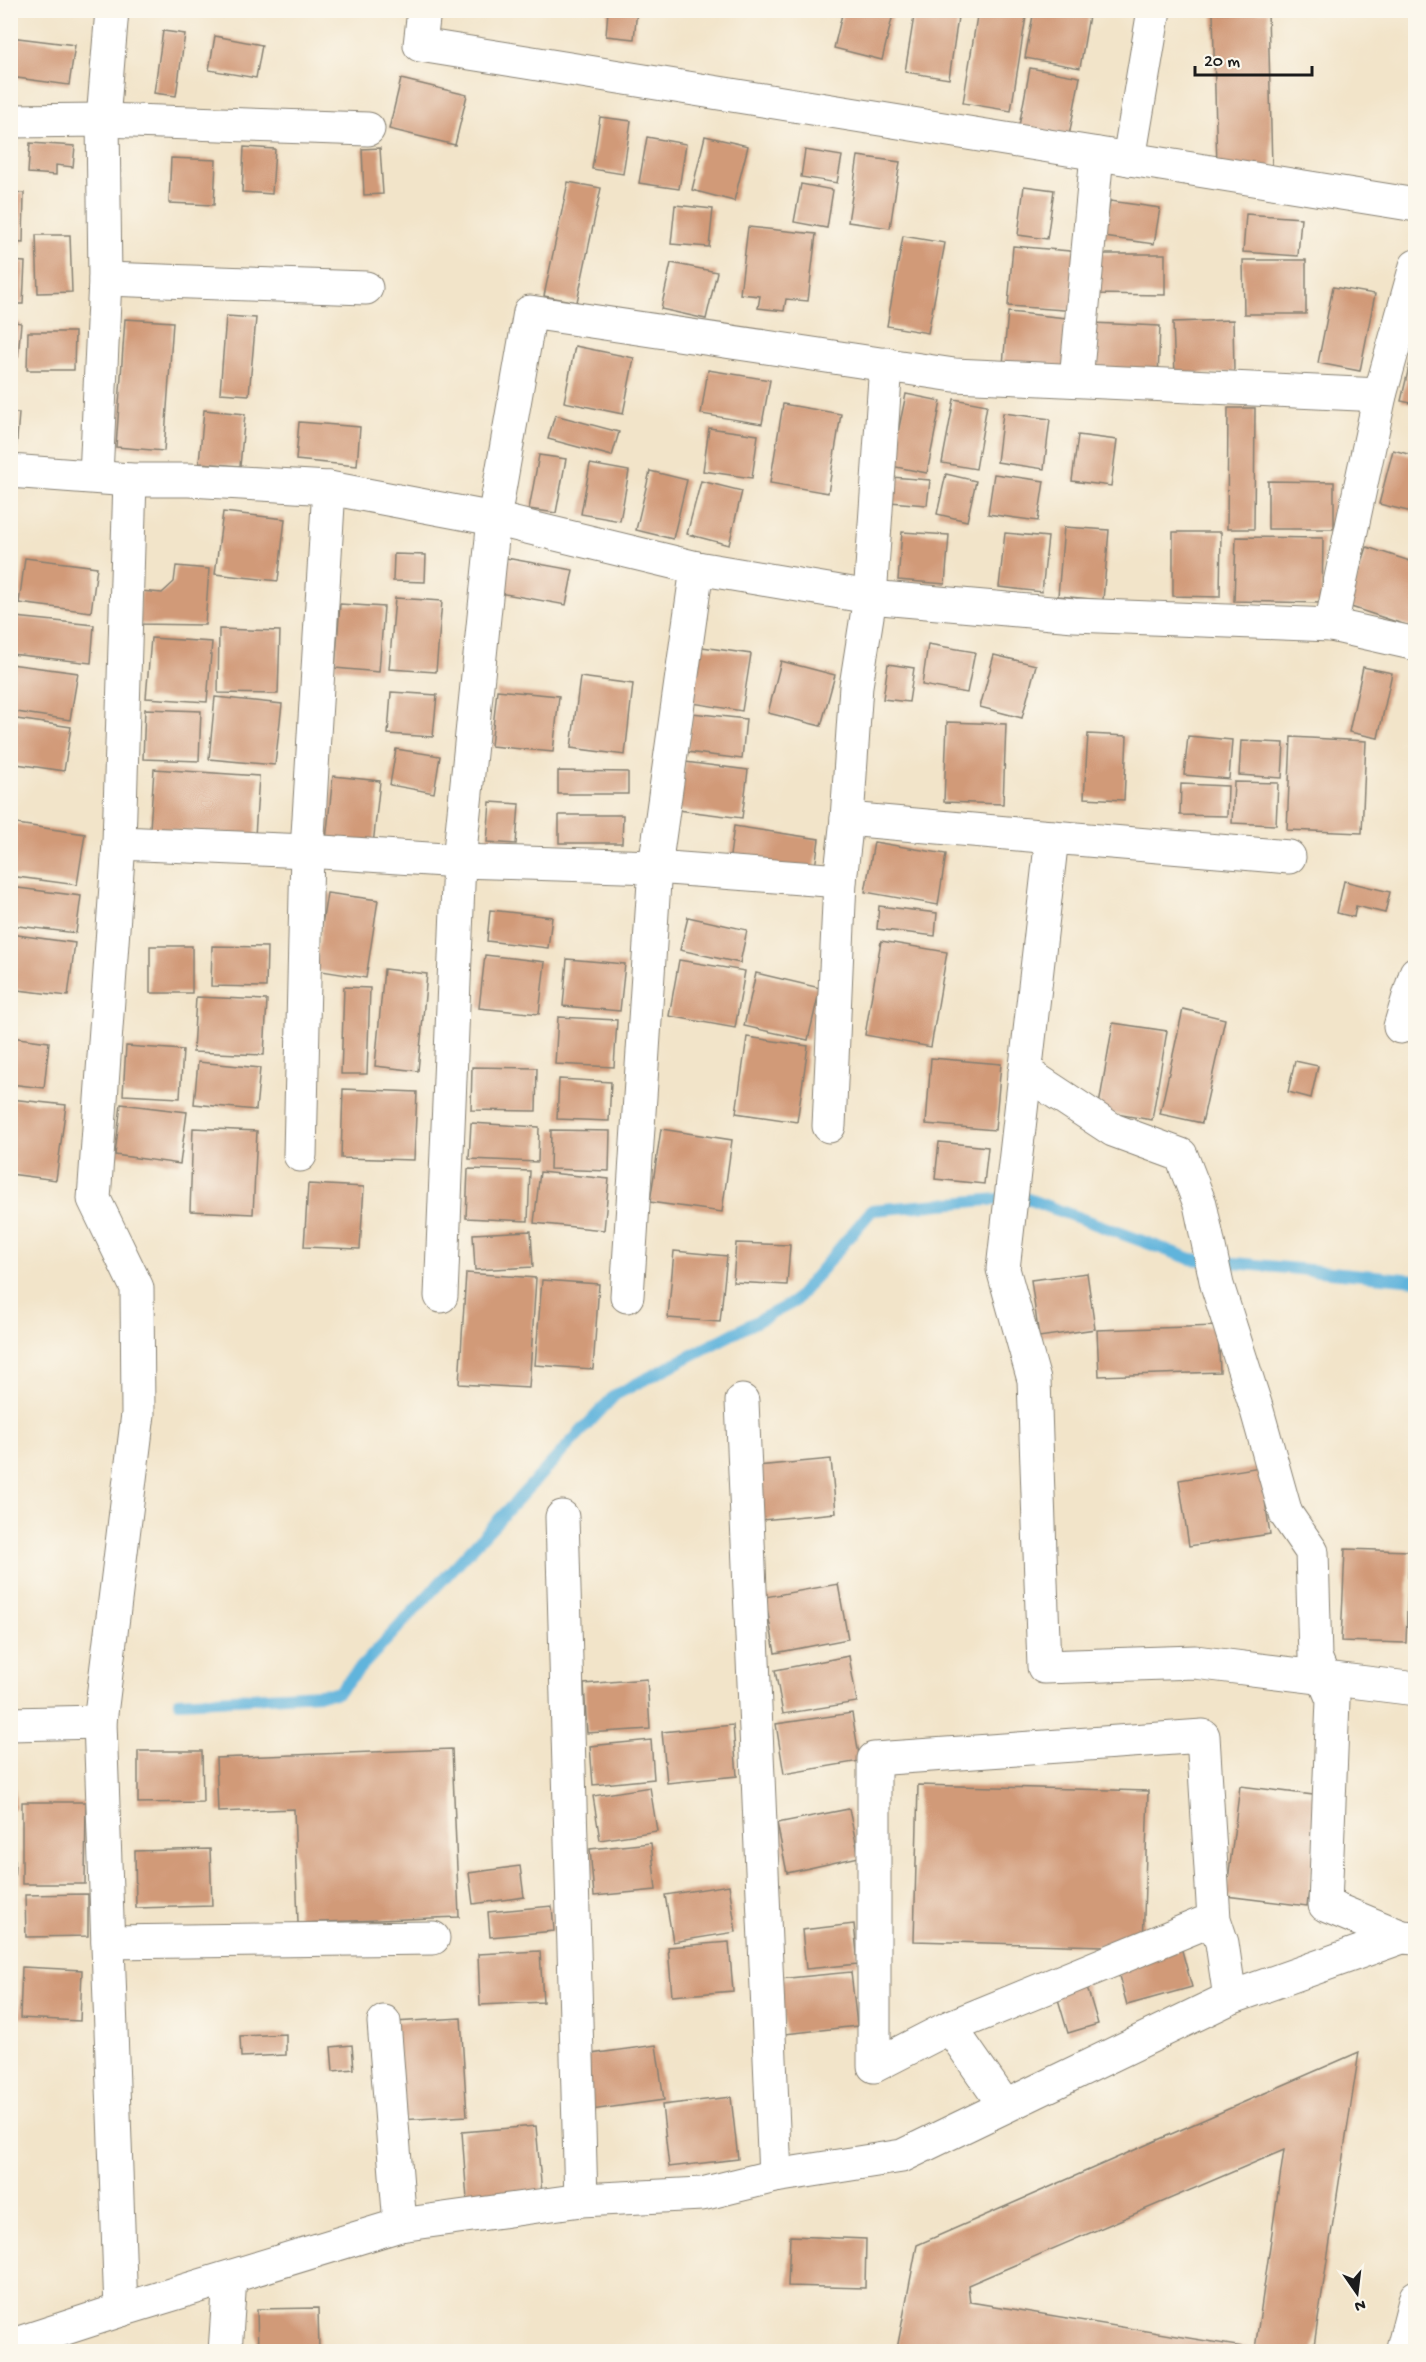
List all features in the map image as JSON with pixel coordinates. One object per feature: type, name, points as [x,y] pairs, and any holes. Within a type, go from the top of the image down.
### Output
[{"type":"street","points":[[96,476],[105,279],[103,120],[112,10]]},
{"type":"street","points":[[423,10],[420,45],[1416,205]]},
{"type":"street","points":[[1129,159],[1154,10]]},
{"type":"street","points":[[10,122],[103,120],[368,129]]},
{"type":"street","points":[[1076,380],[1097,154]]},
{"type":"street","points":[[1331,625],[1380,395],[1416,266]]},
{"type":"street","points":[[105,279],[366,288]]},
{"type":"street","points":[[441,1296],[459,861],[494,519],[530,312],[954,375],[1380,395]]},
{"type":"street","points":[[829,1126],[840,881],[847,819],[856,686],[870,597],[886,364]]},
{"type":"street","points":[[10,471],[130,480],[189,480],[329,488],[494,519],[697,568],[870,597],[1074,615],[1331,625],[1416,644]]},
{"type":"street","points":[[121,2310],[100,1722],[138,1414],[137,1288],[94,1199],[119,843],[130,480]]},
{"type":"street","points":[[300,1155],[307,851],[329,488]]},
{"type":"street","points":[[627,1296],[655,867],[697,568]]},
{"type":"street","points":[[847,819],[1289,857]]},
{"type":"street","points":[[1052,837],[1003,1269],[1034,1380],[1044,1667],[1195,1662],[1416,1689]]},
{"type":"street","points":[[119,843],[307,851],[459,861],[655,867],[840,881]]},
{"type":"street","points":[[1400,1027],[1416,973]]},
{"type":"street","points":[[1025,1072],[1113,1130],[1181,1155],[1200,1204],[1215,1280],[1286,1514],[1312,1552],[1315,1657],[1333,1700],[1325,1905],[1409,1938]]},
{"type":"street","points":[[742,1401],[775,2176]]},
{"type":"street","points":[[562,1517],[581,2200]]},
{"type":"street","points":[[10,1724],[100,1722]]},
{"type":"street","points":[[1214,1919],[950,2027],[874,2066],[874,1759],[1203,1736],[1214,1919],[1222,1943],[1230,1998]]},
{"type":"street","points":[[108,1942],[433,1938]]},
{"type":"street","points":[[10,2346],[400,2225],[581,2200],[702,2194],[775,2176],[902,2156],[1230,1998],[1409,1938]]},
{"type":"street","points":[[384,2022],[400,2225]]},
{"type":"street","points":[[950,2027],[1005,2106]]},
{"type":"street","points":[[225,2352],[230,2278]]},
{"type":"street","points":[[1402,2352],[1416,2297]]},
{"type":"building","points":[[608,10],[637,10],[634,39],[606,36]]},
{"type":"building","points":[[843,10],[894,10],[882,60],[834,48]]},
{"type":"building","points":[[915,10],[959,10],[949,79],[905,72]]},
{"type":"building","points":[[978,10],[1027,10],[1011,111],[963,103]]},
{"type":"building","points":[[1034,10],[1090,10],[1080,68],[1025,58]]},
{"type":"building","points":[[1268,12],[1272,167],[1217,168],[1213,13]]},
{"type":"building","points":[[163,31],[185,34],[176,96],[154,93]]},
{"type":"building","points":[[215,36],[262,45],[256,78],[209,70]]},
{"type":"building","points":[[10,37],[75,45],[69,85],[10,77]]},
{"type":"building","points":[[1030,68],[1080,77],[1069,136],[1019,126]]},
{"type":"building","points":[[401,79],[467,95],[455,145],[389,129]]},
{"type":"building","points":[[600,117],[631,121],[623,174],[592,169]]},
{"type":"building","points":[[705,136],[748,146],[734,201],[692,190]]},
{"type":"building","points":[[647,137],[686,144],[679,189],[639,183]]},
{"type":"building","points":[[30,143],[75,146],[73,167],[56,165],[56,175],[28,173]]},
{"type":"building","points":[[244,147],[275,149],[272,194],[242,192]]},
{"type":"building","points":[[380,148],[383,194],[364,195],[362,149]]},
{"type":"building","points":[[805,150],[842,156],[837,183],[801,177]]},
{"type":"building","points":[[858,156],[900,162],[890,228],[848,222]]},
{"type":"building","points":[[171,158],[216,160],[214,205],[169,203]]},
{"type":"building","points":[[568,182],[601,188],[577,302],[544,296]]},
{"type":"building","points":[[801,184],[833,190],[827,228],[794,222]]},
{"type":"building","points":[[1024,186],[1054,190],[1047,239],[1018,235]]},
{"type":"building","points":[[10,192],[24,193],[23,243],[10,242]]},
{"type":"building","points":[[1110,201],[1160,208],[1154,244],[1104,237]]},
{"type":"building","points":[[675,205],[713,209],[709,247],[671,244]]},
{"type":"building","points":[[1246,214],[1301,218],[1298,256],[1243,252]]},
{"type":"building","points":[[748,227],[816,234],[808,301],[786,299],[784,311],[758,308],[760,296],[740,294]]},
{"type":"building","points":[[36,235],[70,235],[72,292],[38,293]]},
{"type":"building","points":[[903,236],[945,243],[928,333],[887,326]]},
{"type":"building","points":[[1013,246],[1081,252],[1077,311],[1008,306]]},
{"type":"building","points":[[1090,254],[1165,254],[1165,295],[1091,294]]},
{"type":"building","points":[[1243,260],[1306,260],[1306,314],[1244,314]]},
{"type":"building","points":[[10,261],[25,262],[23,304],[10,304]]},
{"type":"building","points":[[671,263],[717,272],[706,319],[661,309]]},
{"type":"building","points":[[1333,287],[1375,294],[1360,371],[1318,363]]},
{"type":"building","points":[[1008,312],[1076,319],[1071,370],[1003,364]]},
{"type":"building","points":[[226,316],[256,318],[249,395],[220,393]]},
{"type":"building","points":[[125,319],[173,322],[164,451],[116,447]]},
{"type":"building","points":[[1233,320],[1234,372],[1175,375],[1173,322]]},
{"type":"building","points":[[10,321],[21,323],[18,357],[10,356]]},
{"type":"building","points":[[1092,323],[1160,326],[1158,379],[1090,376]]},
{"type":"building","points":[[28,332],[75,332],[74,370],[27,370]]},
{"type":"building","points":[[575,346],[634,358],[623,414],[564,402]]},
{"type":"building","points":[[1412,354],[1416,354],[1416,404],[1401,401]]},
{"type":"building","points":[[10,368],[15,368],[13,405],[10,405]]},
{"type":"building","points":[[708,370],[770,380],[762,424],[701,414]]},
{"type":"building","points":[[906,394],[941,401],[927,473],[891,466]]},
{"type":"building","points":[[954,399],[987,405],[976,469],[942,463]]},
{"type":"building","points":[[783,404],[841,414],[828,493],[770,483]]},
{"type":"building","points":[[1228,408],[1255,408],[1254,529],[1227,529]]},
{"type":"building","points":[[204,410],[245,414],[240,466],[199,463]]},
{"type":"building","points":[[10,413],[19,413],[16,451],[10,451]]},
{"type":"building","points":[[1003,413],[1050,419],[1044,469],[997,462]]},
{"type":"building","points":[[555,415],[619,432],[612,456],[548,439]]},
{"type":"building","points":[[299,422],[360,427],[357,466],[296,460]]},
{"type":"building","points":[[709,428],[758,435],[752,478],[703,471]]},
{"type":"building","points":[[1078,435],[1117,440],[1111,486],[1072,481]]},
{"type":"building","points":[[1393,450],[1416,456],[1416,513],[1379,504]]},
{"type":"building","points":[[539,455],[566,459],[556,513],[529,509]]},
{"type":"building","points":[[590,464],[629,471],[620,521],[581,514]]},
{"type":"building","points":[[650,471],[687,480],[673,539],[636,530]]},
{"type":"building","points":[[946,474],[976,481],[967,521],[937,514]]},
{"type":"building","points":[[994,474],[1044,481],[1038,521],[988,514]]},
{"type":"building","points":[[891,477],[930,480],[927,505],[890,502]]},
{"type":"building","points":[[701,481],[742,491],[729,545],[687,534]]},
{"type":"building","points":[[1268,481],[1334,482],[1334,529],[1268,529]]},
{"type":"building","points":[[223,512],[285,519],[278,581],[215,574]]},
{"type":"building","points":[[1064,527],[1109,530],[1103,600],[1058,596]]},
{"type":"building","points":[[902,532],[949,535],[945,584],[898,580]]},
{"type":"building","points":[[1173,532],[1221,532],[1220,597],[1173,596]]},
{"type":"building","points":[[1005,533],[1048,537],[1042,592],[999,587]]},
{"type":"building","points":[[1236,537],[1323,538],[1322,603],[1234,601]]},
{"type":"building","points":[[1367,547],[1416,563],[1416,615],[1412,627],[1348,606]]},
{"type":"building","points":[[394,554],[426,555],[425,582],[393,581]]},
{"type":"building","points":[[25,558],[97,567],[91,612],[19,603]]},
{"type":"building","points":[[506,558],[573,570],[566,605],[499,593]]},
{"type":"building","points":[[176,566],[209,569],[205,625],[138,624],[141,591],[162,593],[174,582]]},
{"type":"building","points":[[395,598],[442,601],[436,672],[389,669]]},
{"type":"building","points":[[340,604],[384,607],[379,672],[335,668]]},
{"type":"building","points":[[15,617],[94,625],[91,663],[11,654]]},
{"type":"building","points":[[219,629],[280,631],[278,694],[218,693]]},
{"type":"building","points":[[151,638],[212,642],[207,702],[146,698]]},
{"type":"building","points":[[928,644],[975,652],[967,693],[922,685]]},
{"type":"building","points":[[695,646],[751,654],[742,711],[686,702]]},
{"type":"building","points":[[994,655],[1036,665],[1022,718],[980,707]]},
{"type":"building","points":[[781,661],[835,675],[821,726],[768,713]]},
{"type":"building","points":[[10,664],[78,673],[70,720],[10,711]]},
{"type":"building","points":[[888,664],[914,668],[909,702],[883,699]]},
{"type":"building","points":[[1363,667],[1392,673],[1378,738],[1349,732]]},
{"type":"building","points":[[580,677],[633,684],[625,755],[571,748]]},
{"type":"building","points":[[497,690],[559,696],[553,752],[491,746]]},
{"type":"building","points":[[391,692],[437,695],[433,737],[388,734]]},
{"type":"building","points":[[215,697],[282,704],[275,765],[209,759]]},
{"type":"building","points":[[145,709],[201,711],[199,761],[143,759]]},
{"type":"building","points":[[692,713],[746,719],[742,759],[687,752]]},
{"type":"building","points":[[10,718],[71,727],[64,771],[10,763]]},
{"type":"building","points":[[947,722],[1006,724],[1003,804],[944,802]]},
{"type":"building","points":[[1088,734],[1127,736],[1124,800],[1084,798]]},
{"type":"building","points":[[1188,736],[1232,740],[1229,779],[1184,775]]},
{"type":"building","points":[[1291,737],[1366,741],[1362,833],[1287,830]]},
{"type":"building","points":[[1241,741],[1284,743],[1282,778],[1239,775]]},
{"type":"building","points":[[396,749],[440,756],[434,793],[390,785]]},
{"type":"building","points":[[685,762],[748,770],[742,818],[678,810]]},
{"type":"building","points":[[154,769],[259,776],[255,836],[150,829]]},
{"type":"building","points":[[558,771],[628,772],[628,794],[558,794]]},
{"type":"building","points":[[333,776],[380,781],[373,845],[326,840]]},
{"type":"building","points":[[1234,782],[1278,783],[1276,825],[1232,823]]},
{"type":"building","points":[[1181,784],[1228,786],[1227,816],[1180,815]]},
{"type":"building","points":[[490,802],[519,804],[516,844],[487,842]]},
{"type":"building","points":[[559,815],[623,815],[622,843],[559,843]]},
{"type":"building","points":[[10,823],[85,834],[77,885],[10,876]]},
{"type":"building","points":[[734,826],[819,839],[814,875],[729,863]]},
{"type":"building","points":[[874,842],[946,854],[938,905],[865,892]]},
{"type":"building","points":[[1344,881],[1390,892],[1385,913],[1356,906],[1354,917],[1337,913]]},
{"type":"building","points":[[10,887],[81,896],[76,933],[10,925]]},
{"type":"building","points":[[327,893],[378,900],[366,978],[315,970]]},
{"type":"building","points":[[879,906],[937,913],[935,936],[877,929]]},
{"type":"building","points":[[490,910],[552,917],[548,948],[487,941]]},
{"type":"building","points":[[688,917],[747,930],[740,963],[680,950]]},
{"type":"building","points":[[10,934],[75,943],[68,996],[10,989]]},
{"type":"building","points":[[881,941],[947,952],[931,1047],[865,1035]]},
{"type":"building","points":[[150,946],[192,946],[192,993],[150,993]]},
{"type":"building","points":[[212,946],[267,947],[266,987],[211,986]]},
{"type":"building","points":[[485,955],[545,962],[539,1014],[479,1008]]},
{"type":"building","points":[[567,959],[625,964],[620,1011],[563,1006]]},
{"type":"building","points":[[679,960],[745,971],[735,1028],[669,1016]]},
{"type":"building","points":[[384,969],[427,974],[418,1071],[375,1066]]},
{"type":"building","points":[[756,973],[820,988],[808,1040],[744,1026]]},
{"type":"building","points":[[344,987],[370,988],[367,1074],[341,1074]]},
{"type":"building","points":[[196,997],[267,1000],[264,1055],[193,1052]]},
{"type":"building","points":[[1183,1009],[1225,1019],[1202,1123],[1160,1114]]},
{"type":"building","points":[[558,1017],[617,1020],[614,1067],[555,1064]]},
{"type":"building","points":[[1113,1023],[1167,1031],[1152,1120],[1098,1111]]},
{"type":"building","points":[[10,1037],[49,1042],[44,1088],[10,1084]]},
{"type":"building","points":[[747,1037],[808,1046],[797,1122],[736,1113]]},
{"type":"building","points":[[126,1046],[183,1050],[180,1098],[123,1095]]},
{"type":"building","points":[[1416,1047],[1416,1063],[1411,1061]]},
{"type":"building","points":[[931,1058],[1001,1064],[995,1130],[926,1124]]},
{"type":"building","points":[[1295,1061],[1318,1066],[1311,1098],[1288,1092]]},
{"type":"building","points":[[198,1062],[260,1068],[256,1110],[194,1104]]},
{"type":"building","points":[[472,1067],[537,1068],[536,1111],[471,1110]]},
{"type":"building","points":[[559,1079],[611,1082],[609,1121],[557,1119]]},
{"type":"building","points":[[343,1089],[417,1092],[414,1160],[341,1158]]},
{"type":"building","points":[[10,1099],[66,1105],[56,1180],[10,1174]]},
{"type":"building","points":[[121,1104],[187,1112],[180,1164],[115,1155]]},
{"type":"building","points":[[471,1123],[539,1127],[538,1162],[469,1159]]},
{"type":"building","points":[[193,1128],[257,1131],[253,1214],[190,1211]]},
{"type":"building","points":[[661,1129],[732,1140],[722,1212],[650,1202]]},
{"type":"building","points":[[551,1130],[610,1131],[609,1171],[550,1169]]},
{"type":"building","points":[[939,1142],[988,1147],[984,1184],[935,1179]]},
{"type":"building","points":[[468,1169],[530,1171],[528,1221],[466,1218]]},
{"type":"building","points":[[540,1172],[609,1179],[604,1230],[534,1223]]},
{"type":"building","points":[[308,1184],[364,1187],[360,1249],[304,1247]]},
{"type":"building","points":[[531,1231],[533,1267],[475,1270],[473,1234]]},
{"type":"building","points":[[736,1243],[790,1245],[787,1285],[733,1282]]},
{"type":"building","points":[[674,1251],[727,1256],[720,1322],[668,1318]]},
{"type":"building","points":[[466,1273],[536,1278],[529,1388],[459,1384]]},
{"type":"building","points":[[1087,1273],[1095,1329],[1039,1337],[1031,1280]]},
{"type":"building","points":[[542,1280],[599,1284],[593,1369],[535,1365]]},
{"type":"building","points":[[1218,1326],[1220,1372],[1099,1376],[1097,1330]]},
{"type":"building","points":[[831,1459],[836,1513],[762,1520],[757,1466]]},
{"type":"building","points":[[1260,1467],[1270,1534],[1189,1546],[1179,1480]]},
{"type":"building","points":[[1345,1549],[1409,1551],[1406,1643],[1341,1641]]},
{"type":"building","points":[[838,1584],[848,1639],[775,1653],[765,1597]]},
{"type":"building","points":[[849,1656],[857,1702],[783,1714],[775,1670]]},
{"type":"building","points":[[647,1679],[650,1729],[587,1733],[584,1684]]},
{"type":"building","points":[[852,1713],[860,1761],[784,1774],[776,1724]]},
{"type":"building","points":[[733,1725],[737,1776],[667,1783],[662,1732]]},
{"type":"building","points":[[651,1740],[654,1779],[593,1785],[590,1746]]},
{"type":"building","points":[[452,1749],[459,1917],[298,1923],[294,1809],[218,1812],[216,1758]]},
{"type":"building","points":[[138,1751],[202,1751],[203,1802],[138,1803]]},
{"type":"building","points":[[10,1770],[14,1770],[16,1808],[10,1809]]},
{"type":"building","points":[[918,1785],[1148,1791],[1143,1947],[914,1941]]},
{"type":"building","points":[[1240,1786],[1321,1796],[1307,1906],[1226,1896]]},
{"type":"building","points":[[650,1787],[657,1831],[600,1840],[593,1796]]},
{"type":"building","points":[[22,1802],[86,1802],[85,1884],[22,1884]]},
{"type":"building","points":[[849,1809],[859,1857],[787,1873],[777,1823]]},
{"type":"building","points":[[651,1843],[656,1890],[594,1896],[590,1849]]},
{"type":"building","points":[[210,1849],[212,1906],[136,1908],[135,1851]]},
{"type":"building","points":[[10,1860],[15,1860],[13,1907],[10,1907]]},
{"type":"building","points":[[520,1866],[524,1897],[473,1904],[469,1873]]},
{"type":"building","points":[[729,1885],[736,1932],[673,1942],[665,1895]]},
{"type":"building","points":[[88,1894],[88,1936],[26,1937],[25,1895]]},
{"type":"building","points":[[552,1906],[554,1931],[490,1937],[488,1912]]},
{"type":"building","points":[[854,1924],[858,1964],[806,1969],[802,1930]]},
{"type":"building","points":[[729,1942],[733,1991],[672,1996],[668,1947]]},
{"type":"building","points":[[1181,1947],[1192,1987],[1127,2005],[1116,1965]]},
{"type":"building","points":[[540,1951],[543,2002],[480,2005],[478,1954]]},
{"type":"building","points":[[22,1967],[82,1970],[80,2021],[20,2018]]},
{"type":"building","points":[[851,1972],[857,2026],[785,2034],[779,1979]]},
{"type":"building","points":[[1085,1980],[1098,2024],[1068,2033],[1055,1989]]},
{"type":"building","points":[[461,2018],[467,2116],[400,2120],[394,2022]]},
{"type":"building","points":[[286,2034],[286,2055],[241,2057],[240,2036]]},
{"type":"building","points":[[352,2045],[354,2069],[333,2071],[331,2047]]},
{"type":"building","points":[[656,2045],[664,2100],[591,2110],[584,2055]]},
{"type":"building","points":[[1359,2052],[1313,2352],[912,2352],[897,2349],[917,2245]],"holes":[[[1284,2150],[1255,2349],[970,2302],[968,2285]]]},
{"type":"building","points":[[731,2097],[738,2159],[669,2167],[662,2105]]},
{"type":"building","points":[[536,2126],[542,2194],[467,2200],[462,2132]]},
{"type":"building","points":[[790,2236],[866,2239],[865,2288],[788,2286]]},
{"type":"building","points":[[318,2308],[319,2352],[258,2352],[257,2309]]},
{"type":"waterway","points":[[179,1702],[337,1693],[615,1395],[794,1302],[872,1210],[1022,1197],[1191,1259],[1416,1280]]}]
